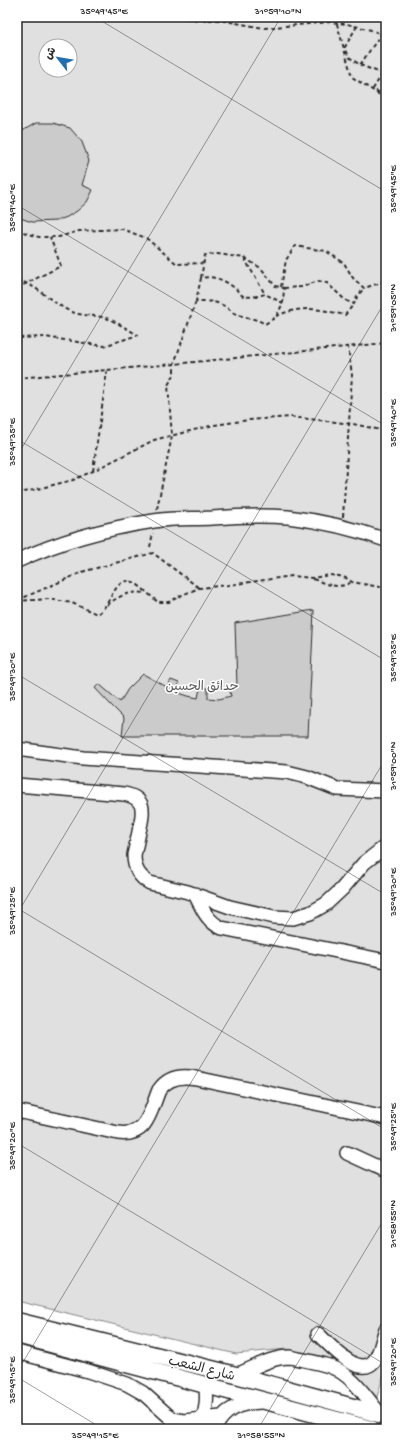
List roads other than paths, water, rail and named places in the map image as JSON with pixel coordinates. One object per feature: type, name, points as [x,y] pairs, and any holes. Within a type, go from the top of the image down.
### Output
[{"type":"main road","name":"شارع الشعب","points":[[17,1321],[118,1354],[205,1385],[371,1429]]},
{"type":"main road","name":"شارع الشعب","points":[[17,1334],[236,1375],[383,1415]]},
{"type":"street","points":[[17,561],[56,545],[99,533],[155,521],[234,516],[288,518],[342,527],[386,540]]},
{"type":"street","points":[[17,749],[77,758],[287,772],[308,777],[337,789],[386,791]]},
{"type":"street","points":[[17,785],[133,796],[141,803],[143,813],[134,856],[136,869],[144,880],[150,883],[195,894],[222,905],[274,917],[292,918],[302,916],[318,909],[342,889],[364,863],[386,846]]},
{"type":"street","points":[[195,894],[208,919],[222,928],[386,962]]},
{"type":"street","points":[[17,1111],[118,1133],[131,1133],[142,1128],[146,1123],[159,1090],[163,1085],[172,1078],[184,1076],[386,1118]]},
{"type":"street","points":[[347,1153],[386,1171]]},
{"type":"street","points":[[318,1334],[354,1365],[364,1367],[369,1365],[376,1357],[386,1329]]},
{"type":"street","points":[[17,1352],[88,1371],[127,1384],[143,1393],[176,1424],[184,1421],[203,1424],[221,1417],[231,1409],[240,1405],[267,1402]]},
{"type":"street","points":[[236,1375],[276,1357],[290,1357],[330,1367],[347,1376],[360,1388],[383,1415]]},
{"type":"street","points":[[203,1424],[207,1398],[205,1385]]},
{"type":"street","points":[[215,1429],[221,1417]]},
{"type":"park label","name":"حدائق الحسين","points":[[202,685]]}]
